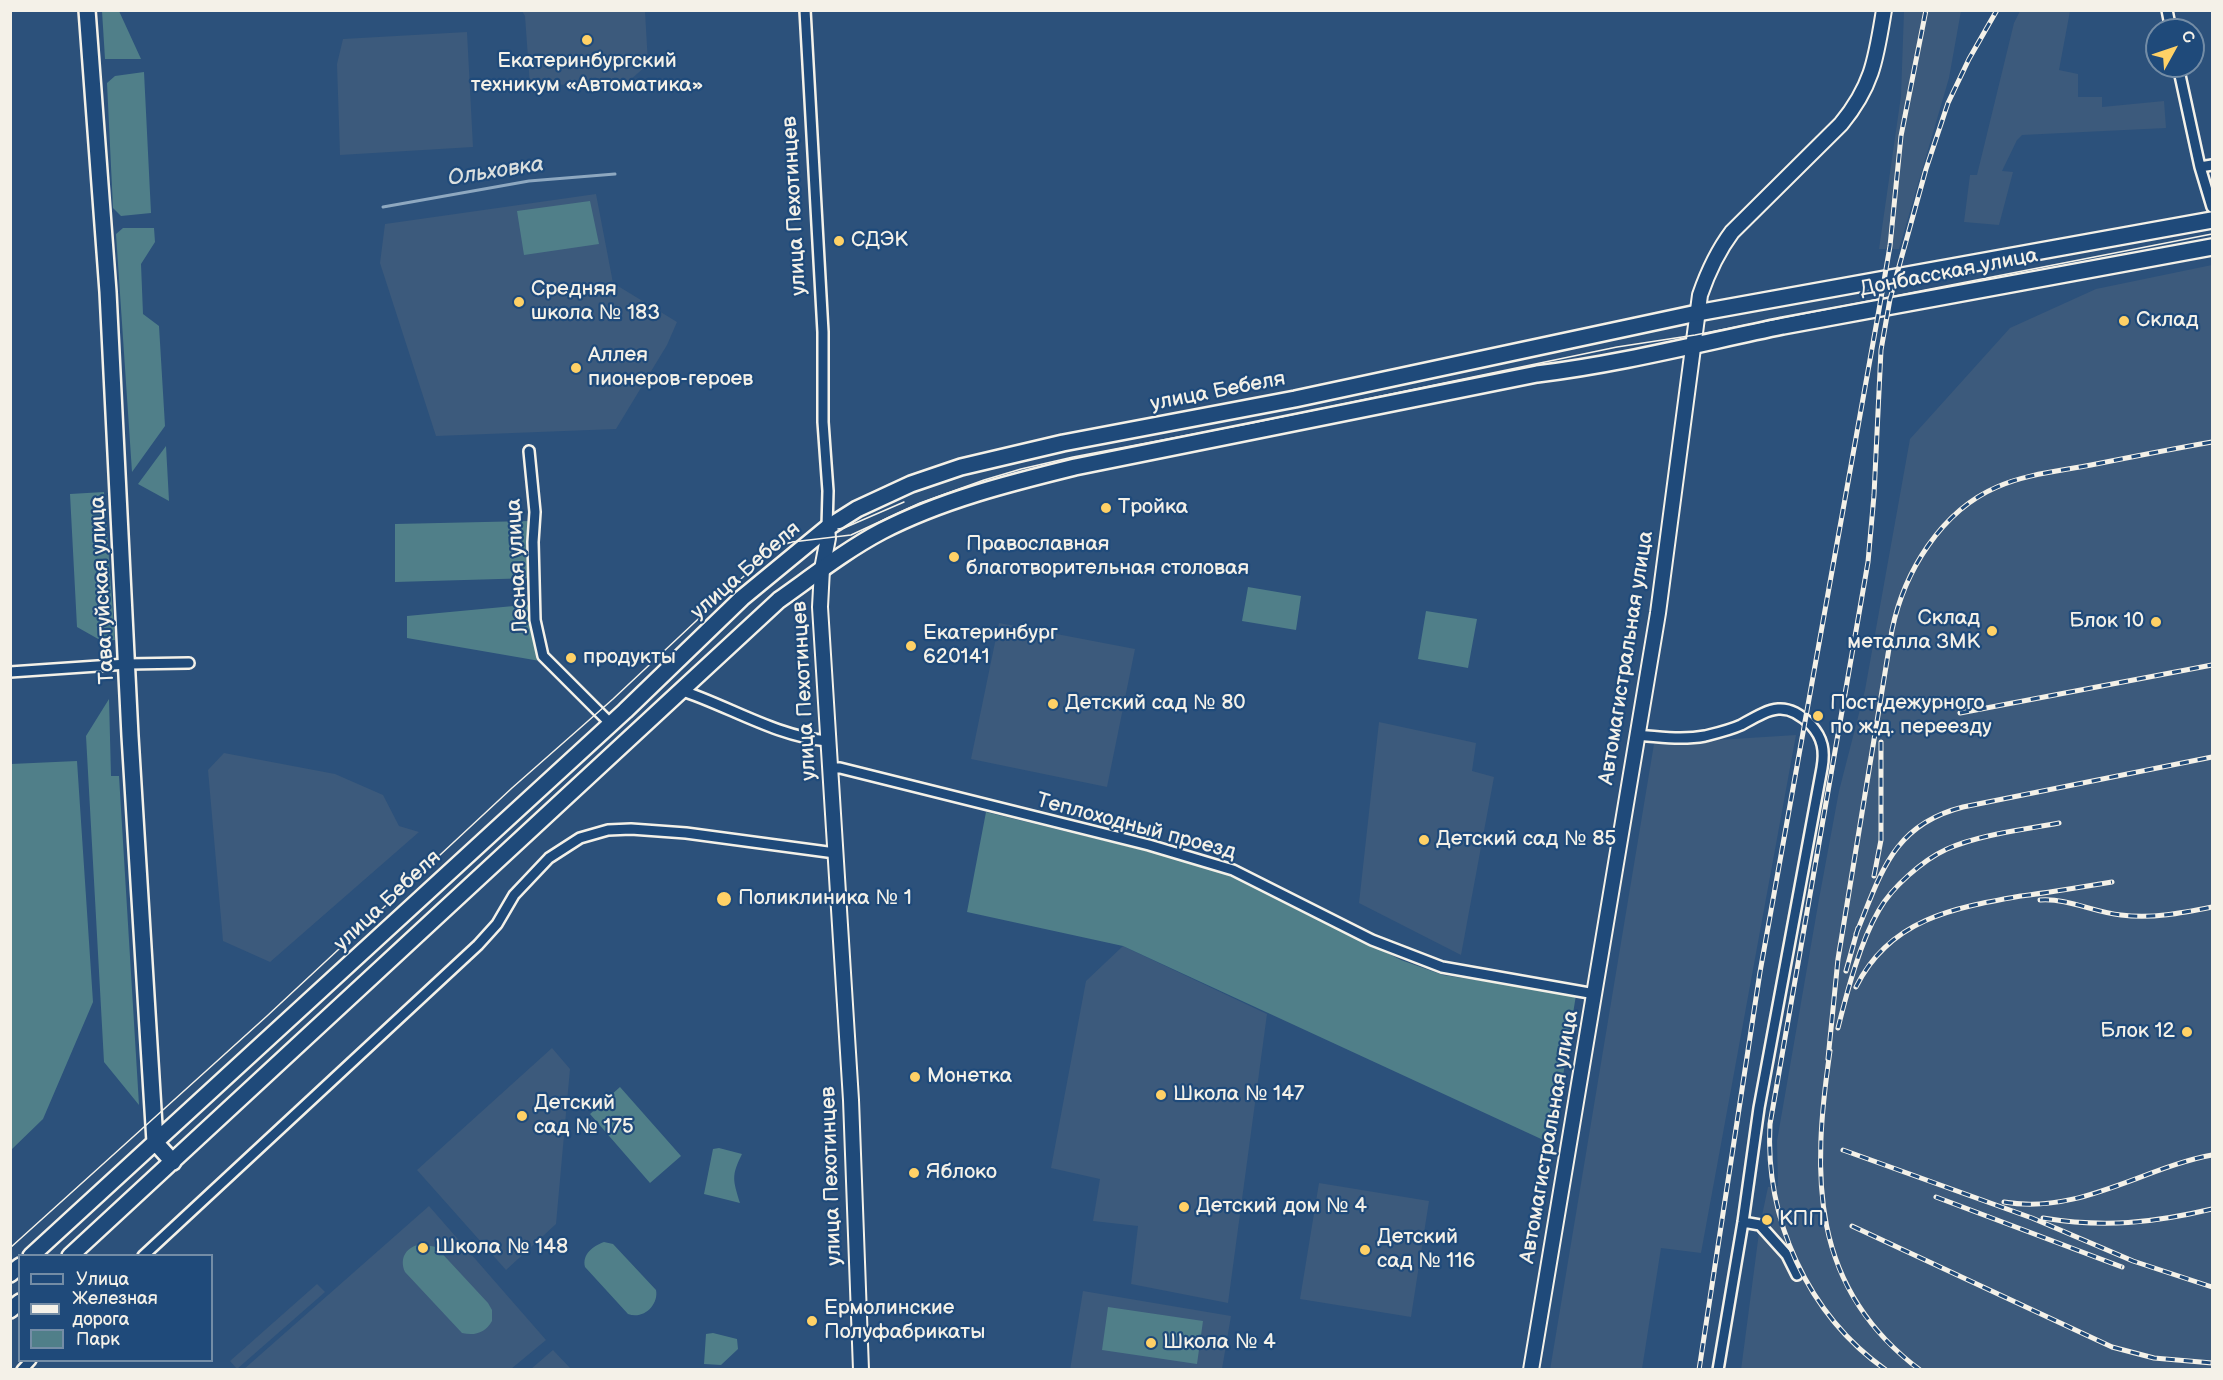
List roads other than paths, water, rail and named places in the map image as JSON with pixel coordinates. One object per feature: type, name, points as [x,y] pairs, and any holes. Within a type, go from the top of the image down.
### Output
[{"type":"main road","name":"Таватуйская улица","points":[[87,10],[108,292],[155,1142]]},
{"type":"main road","name":"Автомагистральная улица","points":[[1532,1370],[1658,613],[1697,313],[1706,274],[1723,244],[1841,124],[1857,104],[1866,89],[1876,58],[1884,10]]},
{"type":"main road","name":"Донбасская улица","points":[[1697,313],[2212,220]]},
{"type":"main road","name":"Донбасская улица","points":[[1694,346],[1861,311],[2212,247]]},
{"type":"main road","name":"улица Бебеля","points":[[33,1254],[611,724],[742,598],[827,528],[857,509],[910,484],[972,464],[1063,442],[1295,399],[1697,313]]},
{"type":"main road","name":"улица Бебеля","points":[[72,1254],[616,752],[680,690],[780,600],[853,547],[884,530],[970,496],[1014,482],[1200,441],[1537,374],[1592,367],[1694,346]]},
{"type":"main road","name":"улица Пехотинцев","points":[[827,528],[828,538],[822,569],[820,608],[851,1100],[861,1370]]},
{"type":"main road","points":[[155,1142],[172,1162]]},
{"type":"street","name":"улица Пехотинцев","points":[[805,10],[823,332],[823,422],[828,491],[827,528]]},
{"type":"street","points":[[2181,78],[2200,167],[2212,207]]},
{"type":"street","points":[[2200,167],[2212,165]]},
{"type":"street","name":"Лесная улица","points":[[529,451],[535,512],[533,542],[535,620],[543,656],[611,724]]},
{"type":"street","points":[[10,672],[127,664],[189,663]]},
{"type":"street","points":[[680,690],[783,731],[807,739],[827,741]]},
{"type":"street","points":[[1636,735],[1672,738],[1700,736],[1736,727],[1762,713],[1778,708],[1793,711],[1805,720],[1816,731],[1823,745],[1822,768],[1759,1108],[1743,1222],[1718,1370]]},
{"type":"street","name":"Теплоходный проезд","points":[[830,768],[840,768],[1149,845],[1233,870],[1380,944],[1442,967],[1595,994]]},
{"type":"street","points":[[145,1254],[478,945],[497,924],[514,895],[549,858],[580,838],[608,831],[631,829],[686,833],[835,853]]},
{"type":"street","points":[[1743,1222],[1760,1226],[1774,1239],[1787,1255],[1797,1275]]},
{"type":"waterway","name":"Ольховка","points":[[383,207],[529,181],[615,174]]},
{"type":"tram line","points":[[10,1248],[267,1016],[512,788],[613,699],[760,561],[779,546],[792,542],[851,535],[920,503],[984,480],[1073,457],[1252,423],[1617,347],[1695,335],[2212,234]]},
{"type":"tram line","points":[[838,529],[904,502]]},
{"type":"railway","points":[[1699,1370],[1760,972],[1880,304],[1890,246],[1901,136],[1926,10]]},
{"type":"railway","points":[[1886,1370],[1858,1347],[1834,1321],[1813,1293],[1796,1262],[1775,1195],[1770,1160],[1770,1124],[1868,562],[1874,495],[1881,350],[1890,299],[1926,169],[1948,103],[1969,59],[1997,10]]},
{"type":"railway","points":[[1828,1059],[1838,959],[1892,630],[1906,587],[1928,546],[1959,511],[1997,487],[2043,473],[2212,442]]},
{"type":"railway","points":[[1960,713],[2212,665]]},
{"type":"railway","points":[[1874,876],[1881,840],[1881,742]]},
{"type":"railway","points":[[1856,934],[1873,891],[1892,855],[1920,826],[1939,815],[1963,807],[2212,757]]},
{"type":"railway","points":[[1838,1028],[1855,968],[1872,923],[1885,901],[1909,875],[1928,860],[1960,844],[1988,836],[2059,823]]},
{"type":"railway","points":[[1856,987],[1870,964],[1887,946],[1905,931],[1926,920],[1971,906],[2112,882]]},
{"type":"railway","points":[[2040,900],[2061,901],[2133,916],[2167,915],[2212,907]]},
{"type":"railway","points":[[1846,971],[1858,928]]},
{"type":"railway","points":[[1830,1051],[1821,1141],[1821,1185],[1827,1226],[1838,1265],[1857,1303],[1884,1338],[1920,1370]]},
{"type":"railway","points":[[1843,1150],[2032,1218],[2133,1261],[2212,1287]]},
{"type":"railway","points":[[2004,1202],[2032,1204],[2058,1202],[2084,1196],[2186,1161],[2212,1155]]},
{"type":"railway","points":[[1936,1197],[2122,1267]]},
{"type":"railway","points":[[2043,1218],[2087,1223],[2149,1221],[2212,1209]]},
{"type":"railway","points":[[1852,1226],[2112,1347],[2154,1358],[2212,1363]]},
{"type":"place","name":"Екатеринбургский техникум «Автоматика»","points":[[587,40]]},
{"type":"place","name":"СДЭК","points":[[839,241]]},
{"type":"place","name":"Средняя школа № 183","points":[[519,302]]},
{"type":"place","name":"Склад","points":[[2124,321]]},
{"type":"place","name":"Аллея пионеров-героев","points":[[576,368]]},
{"type":"place","name":"Тройка","points":[[1106,508]]},
{"type":"place","name":"Православная благотворительная столовая","points":[[954,557]]},
{"type":"place","name":"Блок 10","points":[[2156,622]]},
{"type":"place","name":"Склад металла ЗМК","points":[[1992,631]]},
{"type":"place","name":"Екатеринбург 620141","points":[[911,646]]},
{"type":"place","name":"продукты","points":[[571,658]]},
{"type":"place","name":"Детский сад № 80","points":[[1053,704]]},
{"type":"place","name":"Пост дежурного по ж.д. переезду","points":[[1818,716]]},
{"type":"place","name":"Детский сад № 85","points":[[1424,840]]},
{"type":"place","name":"Поликлиника № 1","points":[[724,899]]},
{"type":"place","name":"Блок 12","points":[[2187,1032]]},
{"type":"place","name":"Монетка","points":[[915,1077]]},
{"type":"place","name":"Школа № 147","points":[[1161,1095]]},
{"type":"place","name":"Детский сад № 175","points":[[522,1116]]},
{"type":"place","name":"Яблоко","points":[[914,1173]]},
{"type":"place","name":"Детский дом № 4","points":[[1184,1207]]},
{"type":"place","name":"КПП","points":[[1767,1220]]},
{"type":"place","name":"Школа № 148","points":[[423,1248]]},
{"type":"place","name":"Детский сад № 116","points":[[1365,1250]]},
{"type":"place","name":"Ермолинские Полуфабрикаты","points":[[812,1321]]},
{"type":"place","name":"Школа № 4","points":[[1151,1343]]}]
